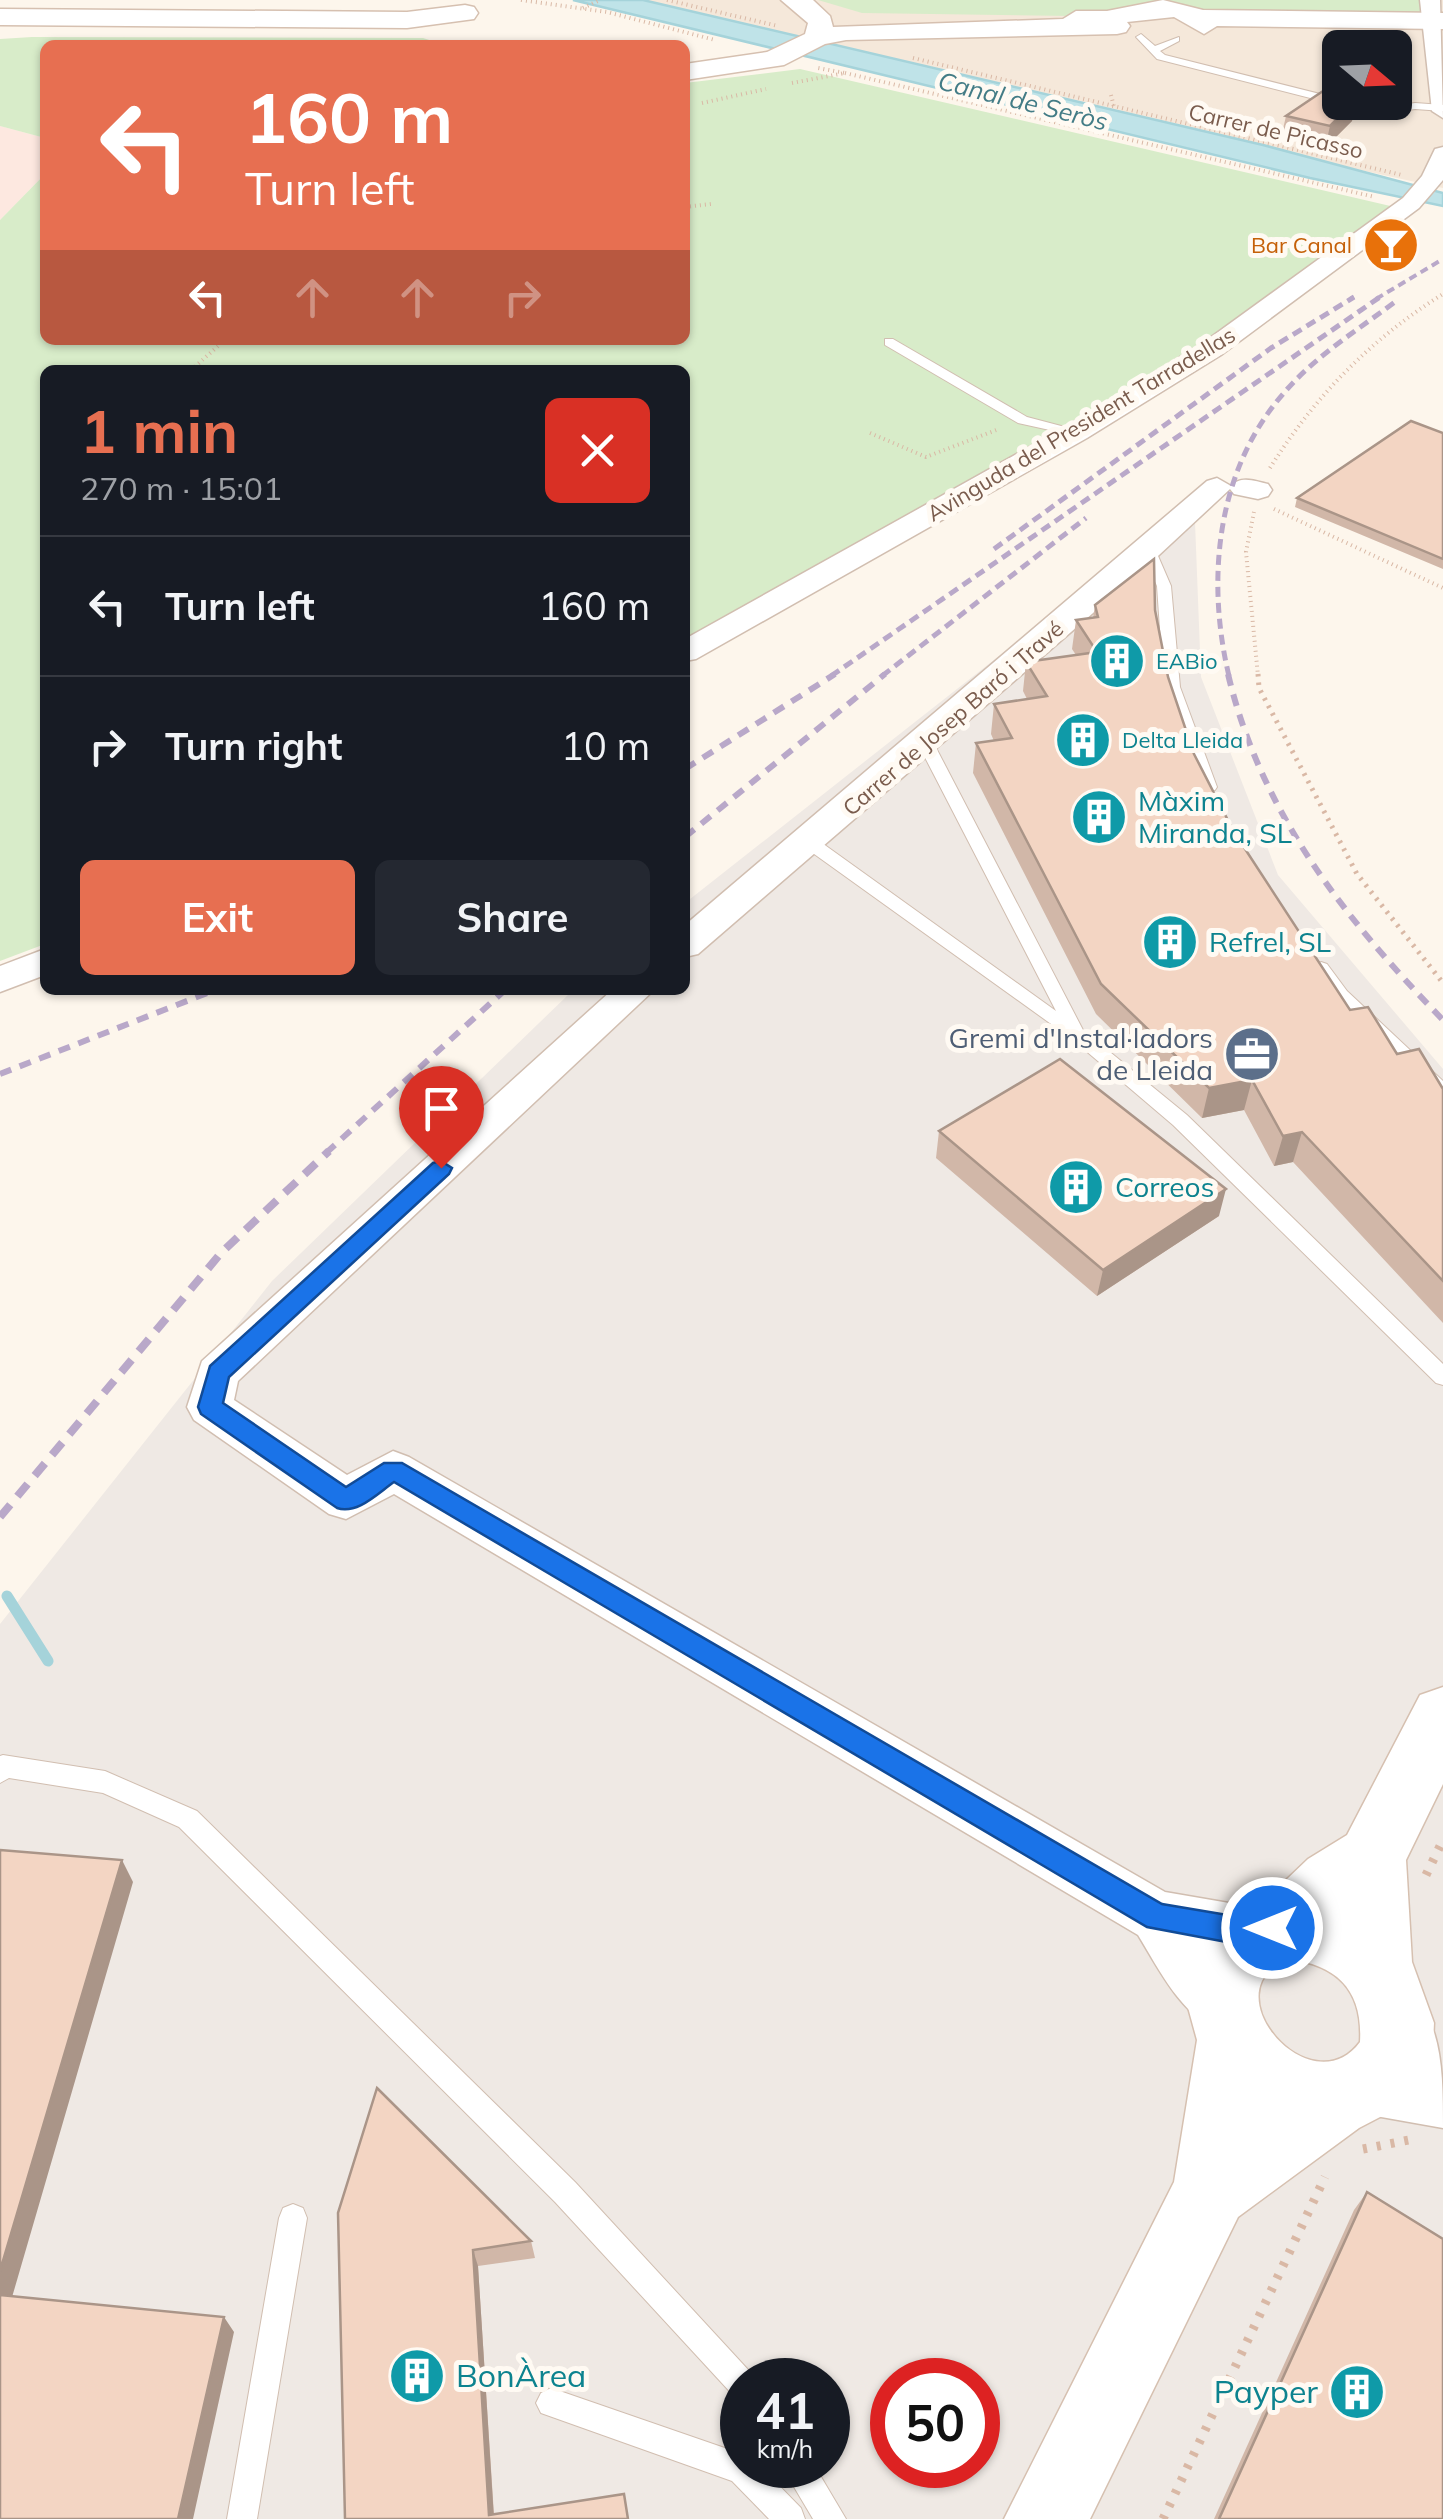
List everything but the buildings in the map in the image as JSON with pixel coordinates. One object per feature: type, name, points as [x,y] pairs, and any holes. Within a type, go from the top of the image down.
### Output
[{"type":"main road","points":[[1141,34],[1131,9],[1159,4],[1201,22],[1437,20]]},
{"type":"main road","points":[[0,16],[48,20],[471,17]]},
{"type":"main road","points":[[0,31],[415,29],[471,17]]},
{"type":"main road","points":[[690,71],[774,59],[819,22],[1141,34],[1195,34],[1201,22]]},
{"type":"main road","points":[[1046,2519],[1211,2190],[1227,2023],[1222,1982],[1229,1962],[1242,1946],[1273,1930],[1333,1882],[1371,1858],[1443,1716]]},
{"type":"main road","points":[[1371,1858],[1394,2052],[1388,2068],[1386,2111]]},
{"type":"main road","points":[[1273,1930],[1336,1936],[1387,1991]]},
{"type":"main road","points":[[1227,2023],[1249,2064],[1271,2083],[1297,2095],[1386,2111]]},
{"type":"main road","points":[[1211,2190],[1386,2111]]},
{"type":"street","points":[[1437,20],[1443,110]]},
{"type":"street","name":"Avinguda del President Tarradellas","points":[[690,649],[1076,432],[1226,339],[1419,194],[1443,154]]},
{"type":"street","name":"Carrer de Josep Baró i Travé","points":[[690,940],[1148,549],[1244,491]]},
{"type":"street","points":[[0,980],[40,963]]},
{"type":"street","points":[[631,995],[218,1373],[210,1407],[346,1500],[393,1470],[1157,1917],[1273,1930]]},
{"type":"street","points":[[1157,1917],[1227,2023]]},
{"type":"lane","points":[[1141,34],[1161,57],[1322,97]]},
{"type":"lane","points":[[1412,107],[1443,110]]},
{"type":"lane","points":[[888,342],[1023,420],[1076,432]]},
{"type":"lane","points":[[1148,549],[1164,586],[1172,687],[1202,773],[1219,808]]},
{"type":"lane","points":[[925,742],[1078,1035]]},
{"type":"lane","points":[[809,842],[1078,1035],[1180,1120],[1443,1377]]},
{"type":"lane","points":[[1309,950],[1341,995],[1443,1092]]},
{"type":"lane","points":[[0,1772],[3,1766],[106,1782],[188,1819],[565,2192],[720,2360]]},
{"type":"lane","points":[[242,2519],[293,2218]]},
{"type":"lane","points":[[551,2403],[742,2468],[790,2519]]},
{"type":"lane","points":[[811,2488],[831,2519]]},
{"type":"path","points":[[521,0],[582,8],[715,40]]},
{"type":"path","points":[[582,8],[600,0]]},
{"type":"path","points":[[667,0],[772,25],[819,22]]},
{"type":"path","name":"Carrer de Picasso","points":[[819,22],[870,48],[1393,174],[1419,194]]},
{"type":"path","points":[[845,72],[1419,194]]},
{"type":"path","points":[[1111,95],[1114,107]]},
{"type":"path","points":[[690,206],[711,204]]},
{"type":"path","points":[[1443,294],[1404,316],[1329,385],[1244,491],[1260,688],[1358,874],[1429,970],[1443,983]]},
{"type":"path","points":[[197,365],[220,345]]},
{"type":"path","points":[[870,434],[926,457],[1023,420]]},
{"type":"path","points":[[1244,491],[1292,520],[1443,588]]},
{"type":"path","points":[[1163,2519],[1310,2202],[1386,2111]]},
{"type":"shaded area","points":[[582,0],[1443,0],[1443,188]]},
{"type":"shaded area","points":[[0,126],[40,137],[40,179],[0,220]]},
{"type":"shaded area","points":[[1183,511],[1195,522],[1201,677],[1278,875],[1443,1069],[1443,2519],[0,2519],[0,1624],[272,1281],[568,995],[690,995],[690,899]]},
{"type":"green space","points":[[818,0],[1429,0],[1434,21],[862,13]]},
{"type":"green space","points":[[0,39],[429,40],[40,40],[40,137],[0,126]]},
{"type":"green space","points":[[800,69],[1399,208],[1127,394],[690,642],[690,365],[40,365],[40,946],[0,961],[0,220],[40,179],[40,345],[690,345],[690,82]]},
{"type":"water","name":"Canal de Seròs","points":[[573,0],[643,0],[1263,145],[1443,193],[1443,206],[1310,178]]},
{"type":"waterway","points":[[7,1596],[48,1661]]},
{"type":"railway","points":[[1376,299],[1443,259]]},
{"type":"railway","points":[[994,549],[1271,348],[1354,297],[1350,299]]},
{"type":"railway","points":[[831,676],[1380,297]]},
{"type":"railway","points":[[1229,676],[1218,603],[1218,565],[1230,492],[1243,457],[1260,424],[1295,381],[1395,302]]},
{"type":"railway","points":[[882,676],[1086,518]]},
{"type":"railway","points":[[690,766],[835,674]]},
{"type":"railway","points":[[690,833],[885,674]]},
{"type":"railway","points":[[1228,674],[1262,772],[1311,861],[1373,943],[1443,1020]]},
{"type":"railway","points":[[0,1074],[202,995]]},
{"type":"railway","points":[[326,1153],[500,995]]},
{"type":"railway","points":[[0,1517],[221,1253],[329,1151]]},
{"type":"place","name":"Bar Canal","points":[[1391,245]]},
{"type":"place","name":"EABio","points":[[1117,661]]},
{"type":"place","name":"Delta Lleida","points":[[1083,740]]},
{"type":"place","name":"Màxim Miranda, SL","points":[[1099,817]]},
{"type":"place","name":"Refrel, SL","points":[[1170,942]]},
{"type":"place","name":"Gremi d'Instal·ladors de Lleida","points":[[1252,1054]]},
{"type":"place","name":"Correos","points":[[1076,1187]]},
{"type":"place","name":"BonÀrea","points":[[417,2376]]},
{"type":"place","name":"Payper","points":[[1357,2392]]},
{"type":"route","points":[[441,1168],[218,1373],[210,1407],[346,1500],[393,1470],[1157,1917],[1258,1934],[1272,1928]]}]
